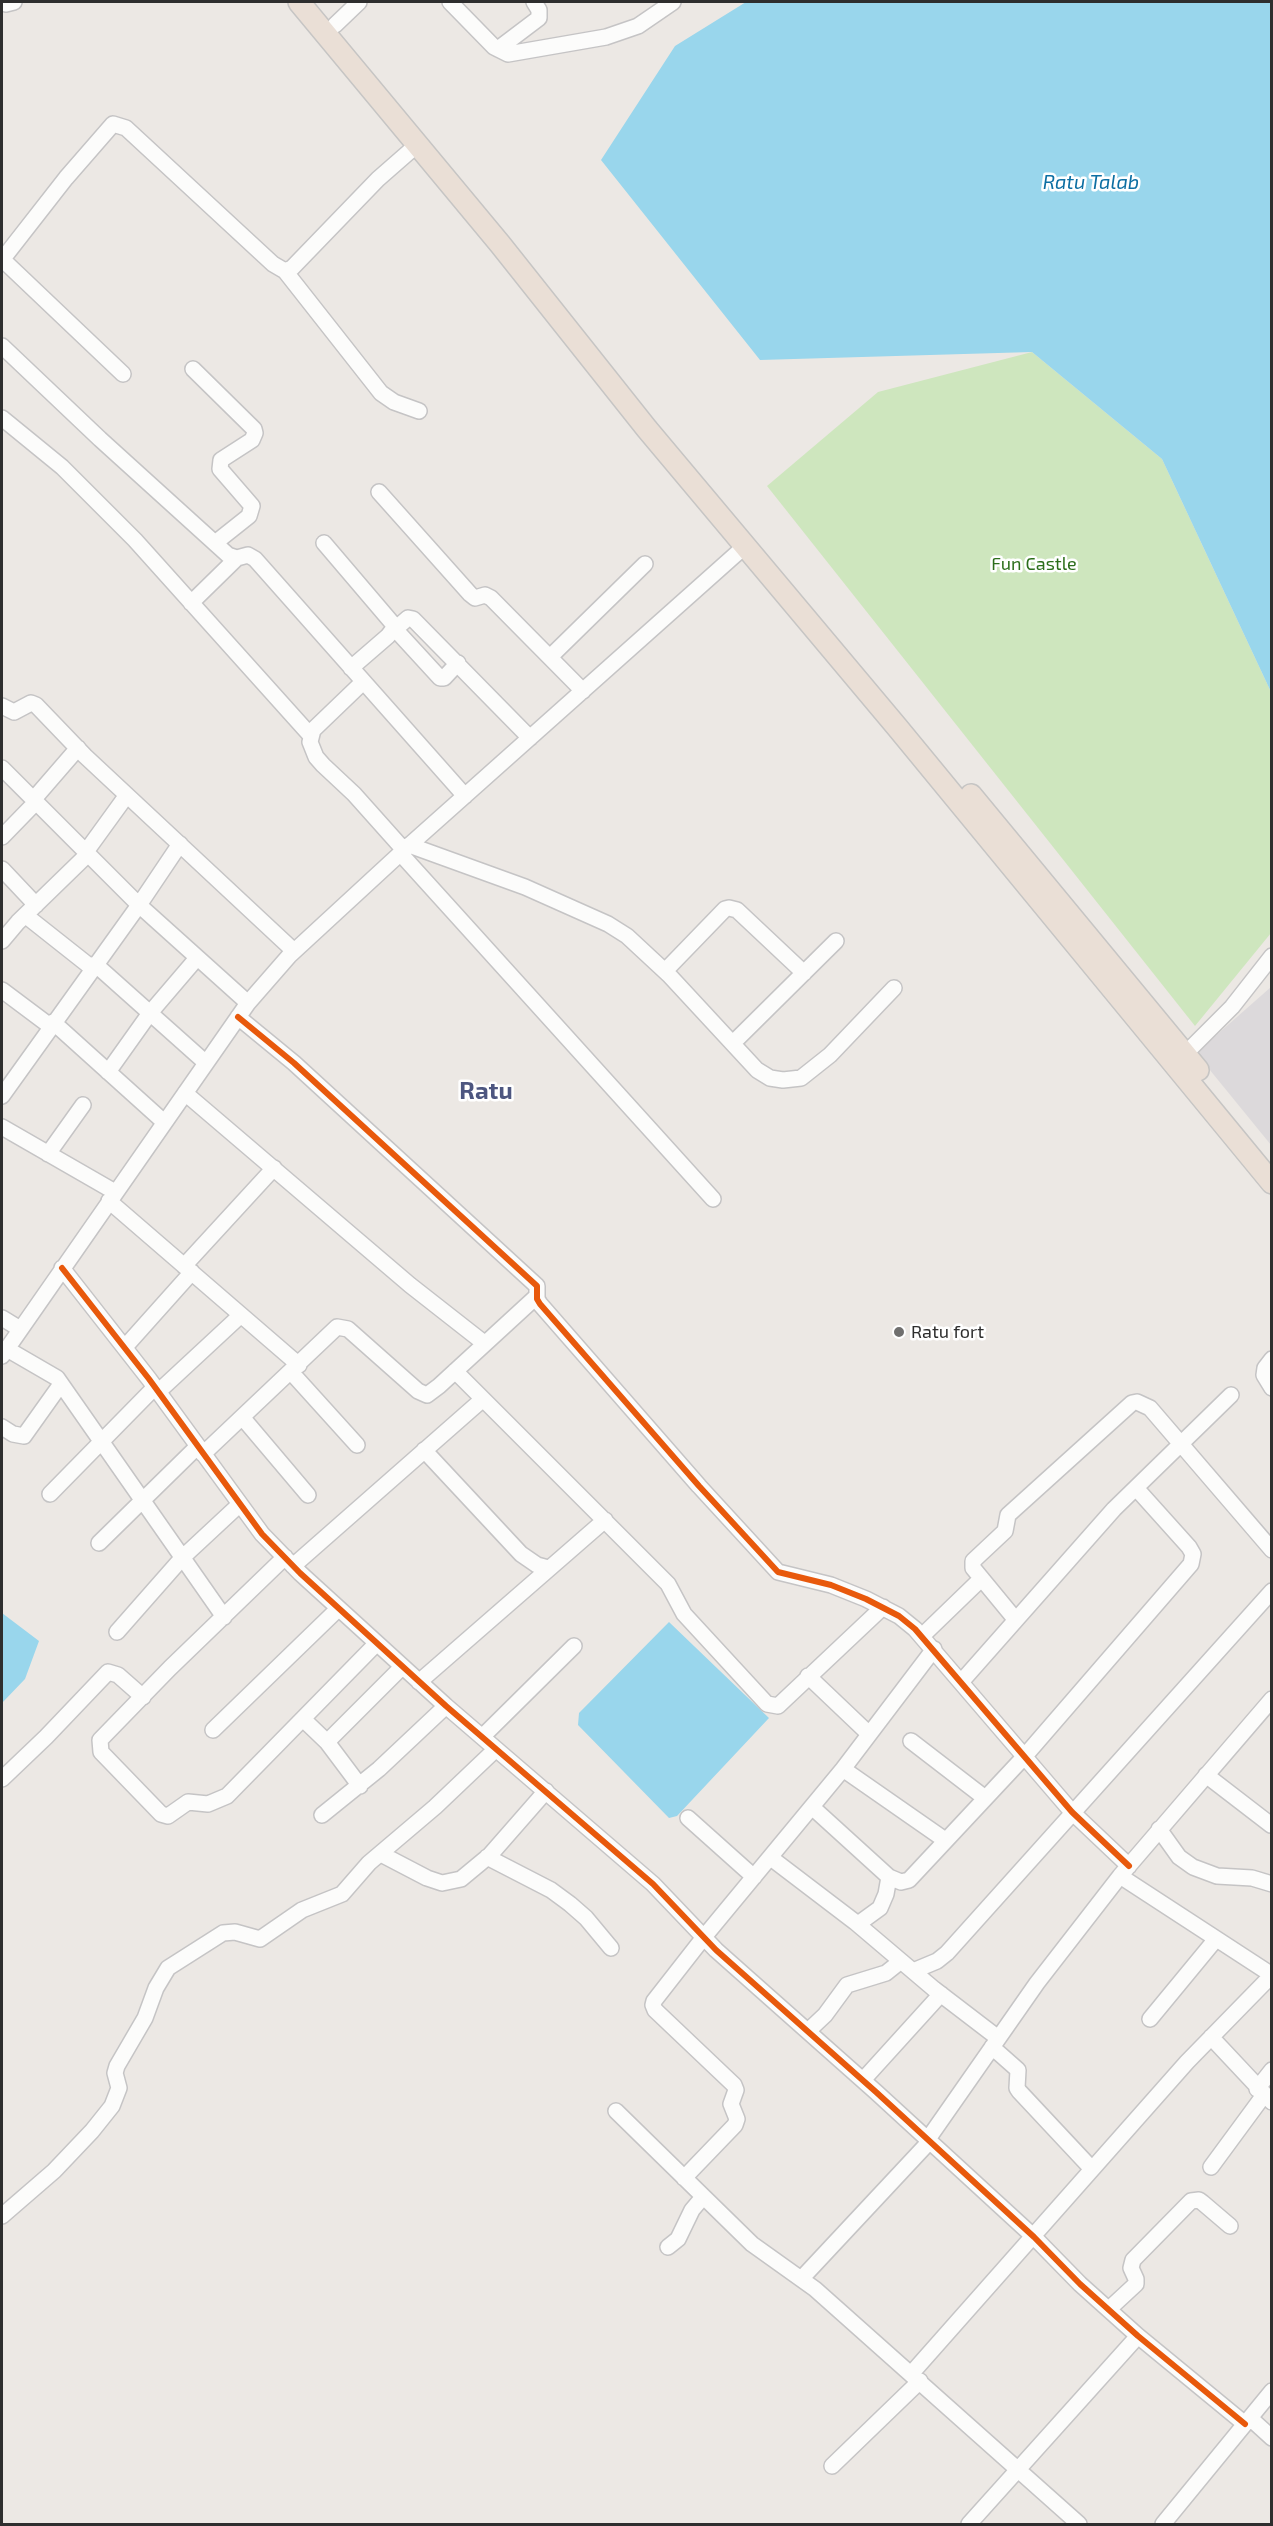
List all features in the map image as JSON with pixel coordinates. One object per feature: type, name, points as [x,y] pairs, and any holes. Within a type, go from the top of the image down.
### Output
[{"type":"highway","points":[[298,2],[418,144],[744,547],[897,727],[1272,1183]]},
{"type":"highway","points":[[315,2],[496,219],[681,449],[909,718],[1272,1160]]},
{"type":"street","points":[[2,3],[14,2]]},
{"type":"street","points":[[335,25],[359,2]]},
{"type":"street","points":[[450,2],[498,50],[515,54],[606,37],[638,26],[668,3]]},
{"type":"street","points":[[498,50],[539,18],[539,10],[534,2]]},
{"type":"street","points":[[123,374],[2,259],[66,178],[109,128],[117,124],[126,128],[273,264],[285,271],[381,393],[393,402],[419,411]]},
{"type":"street","points":[[285,271],[292,268],[378,179],[418,144]]},
{"type":"street","points":[[2,346],[228,555],[237,558]]},
{"type":"street","points":[[193,369],[254,429],[255,433],[252,440],[223,457],[220,465],[222,472],[250,502],[251,511],[241,523],[215,543]]},
{"type":"street","points":[[2,418],[63,467],[135,540],[311,736]]},
{"type":"street","points":[[379,492],[470,594],[475,598],[485,595],[491,598],[583,691]]},
{"type":"street","points":[[324,543],[391,619],[394,630],[440,678],[444,678],[458,663]]},
{"type":"street","points":[[224,1617],[61,1384],[49,1371],[4,1352],[238,1017],[294,951],[404,849],[744,547]]},
{"type":"street","points":[[191,603],[237,558],[249,555],[255,559],[465,795]]},
{"type":"street","points":[[550,657],[645,564]]},
{"type":"street","points":[[351,668],[408,618],[414,619],[530,738]]},
{"type":"street","points":[[363,682],[313,730],[310,742],[316,757],[354,794],[404,849],[713,1199]]},
{"type":"street","points":[[2,706],[14,712],[34,703],[127,795],[294,951]]},
{"type":"street","points":[[2,837],[78,748]]},
{"type":"street","points":[[2,768],[139,905],[248,1004]]},
{"type":"street","points":[[2,941],[86,854],[127,795]]},
{"type":"street","points":[[2,1096],[180,844]]},
{"type":"street","points":[[404,849],[525,887],[608,924],[627,936],[664,971],[757,1070],[770,1078],[783,1080],[801,1078],[830,1055],[894,988]]},
{"type":"street","points":[[2,869],[31,910],[206,1063]]},
{"type":"street","points":[[664,971],[724,909],[733,908],[804,973]]},
{"type":"street","points":[[733,1043],[836,941]]},
{"type":"street","points":[[1185,1054],[1232,1007],[1272,956]]},
{"type":"street","points":[[108,1072],[150,1013],[197,958]]},
{"type":"street","points":[[2,990],[51,1024],[164,1122]]},
{"type":"street","points":[[238,1017],[294,1063],[537,1286],[537,1301],[553,1320],[729,1520],[778,1572],[831,1585],[899,1616],[934,1649],[1024,1757],[1124,1871],[1216,1939],[1271,1975],[1211,2037],[1092,2169],[915,2378],[832,2466]]},
{"type":"street","points":[[185,1093],[401,1278],[484,1344]]},
{"type":"street","points":[[48,1154],[83,1105]]},
{"type":"street","points":[[2,1127],[112,1196],[295,1368],[357,1445]]},
{"type":"street","points":[[124,1347],[274,1168]]},
{"type":"street","points":[[62,1268],[157,1390],[262,1534],[289,1562],[418,1682],[653,1884],[716,1950],[929,2140],[1138,2336],[1272,2438]]},
{"type":"street","points":[[99,1543],[143,1500],[200,1450],[242,1418],[340,1326],[360,1339],[422,1394],[430,1394],[537,1296]]},
{"type":"street","points":[[50,1494],[157,1390],[241,1315]]},
{"type":"street","points":[[2,1318],[20,1329]]},
{"type":"street","points":[[1272,1359],[1265,1368],[1264,1375],[1272,1388]]},
{"type":"street","points":[[455,1371],[668,1584],[684,1614],[767,1704],[778,1706],[883,1607]]},
{"type":"street","points":[[2,1427],[13,1434],[24,1436],[61,1384]]},
{"type":"street","points":[[962,1681],[1136,1488],[1231,1395]]},
{"type":"street","points":[[376,1644],[227,1796],[208,1804],[188,1802],[166,1816],[161,1814],[99,1748],[103,1736],[224,1617],[483,1399]]},
{"type":"street","points":[[1015,1620],[973,1568],[973,1561],[1005,1531],[1008,1515],[1132,1403],[1137,1402],[1150,1408],[1272,1551]]},
{"type":"street","points":[[242,1418],[308,1495]]},
{"type":"street","points":[[424,1450],[521,1554],[537,1565],[548,1568]]},
{"type":"street","points":[[812,1808],[889,1877],[902,1882],[909,1880],[1024,1757],[1185,1574],[1193,1558],[1189,1547],[1136,1488]]},
{"type":"street","points":[[117,1632],[183,1557],[240,1504]]},
{"type":"street","points":[[418,1682],[605,1520]]},
{"type":"street","points":[[922,1636],[981,1579]]},
{"type":"street","points":[[808,2031],[825,2015],[847,1985],[907,1966],[937,1961],[947,1953],[1272,1591]]},
{"type":"street","points":[[213,1730],[338,1609]]},
{"type":"street","points":[[482,1737],[574,1646]]},
{"type":"street","points":[[684,2178],[737,2122],[731,2108],[736,2090],[734,2085],[653,2007],[654,2001],[704,1937],[812,1808],[934,1649]]},
{"type":"street","points":[[327,1742],[402,1667]]},
{"type":"street","points":[[2,1779],[108,1672],[118,1676],[143,1697]]},
{"type":"street","points":[[808,1676],[869,1734]]},
{"type":"street","points":[[801,2278],[929,2140],[1036,1983],[1124,1871],[1272,1700]]},
{"type":"street","points":[[322,1815],[360,1785],[446,1706]]},
{"type":"street","points":[[303,1719],[327,1742],[360,1785]]},
{"type":"street","points":[[911,1741],[985,1798]]},
{"type":"street","points":[[2,2216],[54,2170],[92,2131],[112,2106],[119,2088],[115,2073],[117,2066],[145,2018],[156,1988],[168,1968],[223,1933],[236,1932],[257,1939],[265,1937],[302,1910],[342,1894],[381,1854],[496,1749]]},
{"type":"street","points":[[843,1769],[945,1840]]},
{"type":"street","points":[[1206,1775],[1271,1825]]},
{"type":"street","points":[[381,1854],[442,1883],[461,1879],[488,1857],[546,1791]]},
{"type":"street","points":[[688,1818],[754,1877]]},
{"type":"street","points":[[1159,1830],[1179,1857],[1193,1867],[1217,1876],[1252,1878],[1272,1884]]},
{"type":"street","points":[[488,1857],[561,1897],[586,1918],[611,1948]]},
{"type":"street","points":[[771,1858],[858,1924],[995,2042],[1018,2070],[1017,2088],[1019,2091],[1092,2169]]},
{"type":"street","points":[[858,1924],[880,1908],[886,1894],[889,1877]]},
{"type":"street","points":[[1150,2019],[1216,1939]]},
{"type":"street","points":[[863,2080],[941,1994]]},
{"type":"street","points":[[1211,2037],[1264,2095]]},
{"type":"street","points":[[1211,2166],[1264,2095],[1272,2070]]},
{"type":"street","points":[[616,2111],[753,2244],[801,2278],[1079,2524]]},
{"type":"street","points":[[668,2247],[683,2232],[692,2210],[703,2197]]},
{"type":"street","points":[[1108,2309],[1136,2284],[1131,2268],[1133,2260],[1191,2201],[1198,2200],[1203,2203],[1230,2226]]},
{"type":"street","points":[[969,2524],[1138,2336]]},
{"type":"street","points":[[1169,2522],[1272,2391]]},
{"type":"shaded area","points":[[1271,987],[1271,1145],[1196,1053]]},
{"type":"green space","name":"Fun Castle","points":[[1032,352],[1162,459],[1271,692],[1271,933],[1195,1026],[767,486],[878,392]]},
{"type":"water","name":"Ratu Talab","points":[[746,2],[1271,2],[1271,692],[1162,459],[1032,352],[760,360],[601,160],[675,46]]},
{"type":"water","points":[[2,1613],[39,1641],[25,1679],[2,1703]]},
{"type":"water","points":[[669,1622],[769,1718],[677,1816],[669,1818],[578,1725],[579,1713]]},
{"type":"cycle path","points":[[238,1017],[294,1063],[537,1286],[537,1299],[540,1304],[699,1486],[778,1572],[831,1585],[866,1599],[899,1616],[915,1629],[1072,1812],[1129,1866]]},
{"type":"cycle path","points":[[62,1268],[149,1379],[262,1534],[300,1573],[446,1706],[653,1884],[716,1950],[876,2092],[1034,2237],[1080,2284],[1138,2336],[1245,2424]]},
{"type":"place","name":"Ratu fort","points":[[899,1332]]},
{"type":"district","name":"Ratu","points":[[486,1091]]}]
